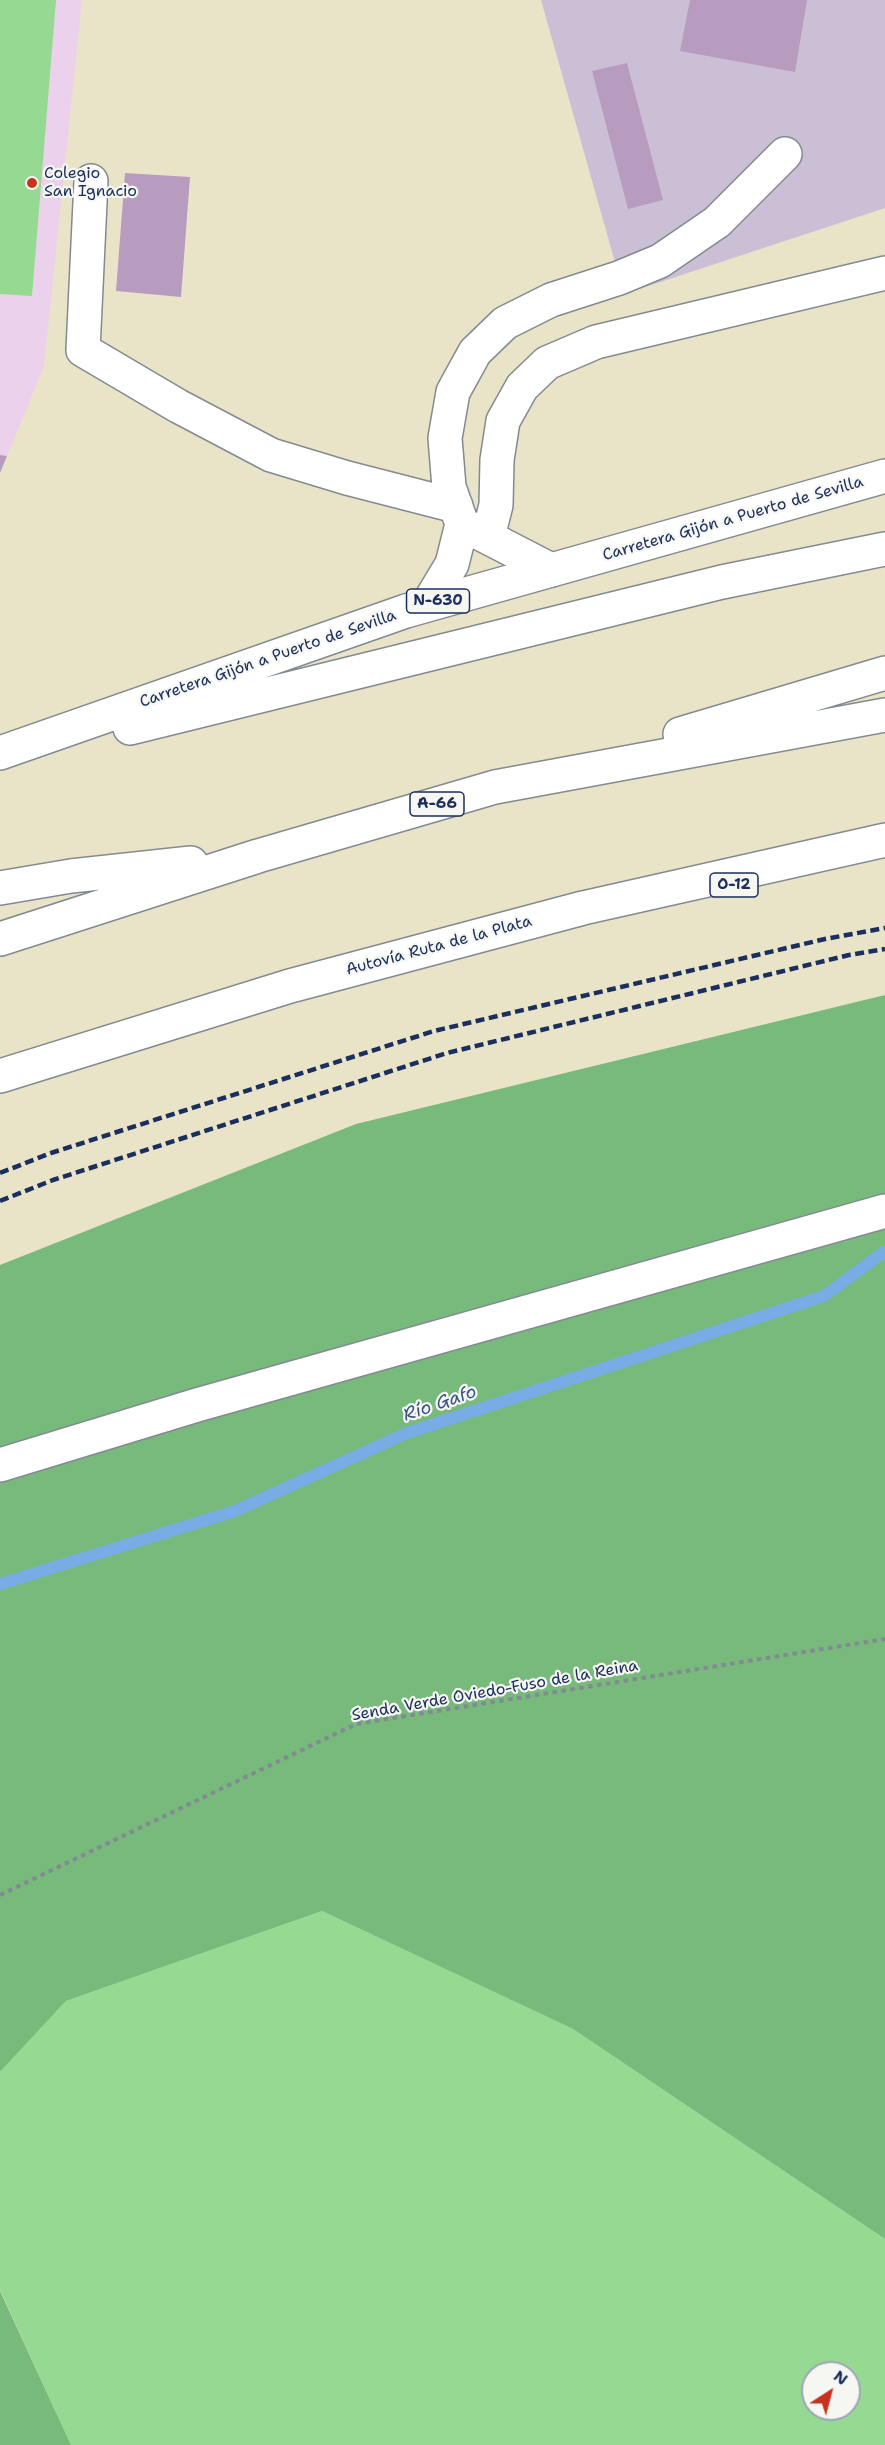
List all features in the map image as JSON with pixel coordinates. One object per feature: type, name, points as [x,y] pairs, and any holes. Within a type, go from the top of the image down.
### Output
[{"type":"main road","points":[[468,522],[449,487],[445,438],[453,392],[475,352],[505,323],[551,300],[620,278],[660,261],[717,222],[785,154]]},
{"type":"main road","points":[[91,181],[83,350],[178,406],[271,455],[347,478],[468,522],[551,570]]},
{"type":"main road","points":[[428,604],[452,564],[468,522],[496,506],[497,460],[503,421],[522,387],[547,363],[596,342],[885,273]]},
{"type":"main road","name":"Carretera Gijón a Puerto de Sevilla","points":[[0,753],[428,604],[885,476]]},
{"type":"main road","name":"Carretera Gijón a Puerto de Sevilla","points":[[0,760],[710,585],[885,549]]},
{"type":"main road","points":[[495,787],[885,673]]},
{"type":"main road","name":"A-66","points":[[0,939],[258,856],[495,787],[885,715]]},
{"type":"main road","name":"Autovía Ruta de la Plata","points":[[0,1076],[290,986],[583,908],[885,840]]},
{"type":"main road","points":[[0,888],[71,876],[258,856]]},
{"type":"main road","name":"O-12","points":[[583,908],[885,862]]},
{"type":"main road","points":[[0,1465],[209,1402],[885,1211]]},
{"type":"path","name":"Senda Verde Oviedo-Fuso de la Reina","points":[[0,1895],[356,1724],[885,1639]]},
{"type":"shaded area","name":"Colegio San Ignacio","points":[[0,0],[82,0],[44,366],[0,473]]},
{"type":"shaded area","points":[[541,0],[885,0],[885,208],[624,294]]},
{"type":"green space","points":[[0,0],[56,0],[32,296],[0,294]]},
{"type":"green space","points":[[885,995],[885,2239],[573,2029],[322,1911],[66,2001],[0,2072],[0,1265],[356,1124]]},
{"type":"green space","points":[[322,1911],[573,2029],[885,2239],[885,2445],[71,2445],[0,2290],[0,2072],[66,2001]]},
{"type":"green space","points":[[0,2291],[71,2445],[0,2445]]},
{"type":"building","points":[[690,0],[807,0],[795,72],[680,51]]},
{"type":"building","points":[[627,63],[663,200],[628,209],[592,71]]},
{"type":"building","points":[[125,173],[190,177],[181,297],[116,291]]},
{"type":"building","points":[[0,455],[7,456],[0,473]]},
{"type":"waterway","name":"Río Gafo","points":[[0,1584],[235,1511],[407,1433],[824,1296],[885,1251]]},
{"type":"railway","points":[[0,1173],[51,1153],[434,1031],[825,939],[885,928]]},
{"type":"railway","points":[[0,1201],[53,1180],[447,1053],[849,955],[885,949]]},
{"type":"place","name":"Colegio San Ignacio","points":[[32,183]]}]
